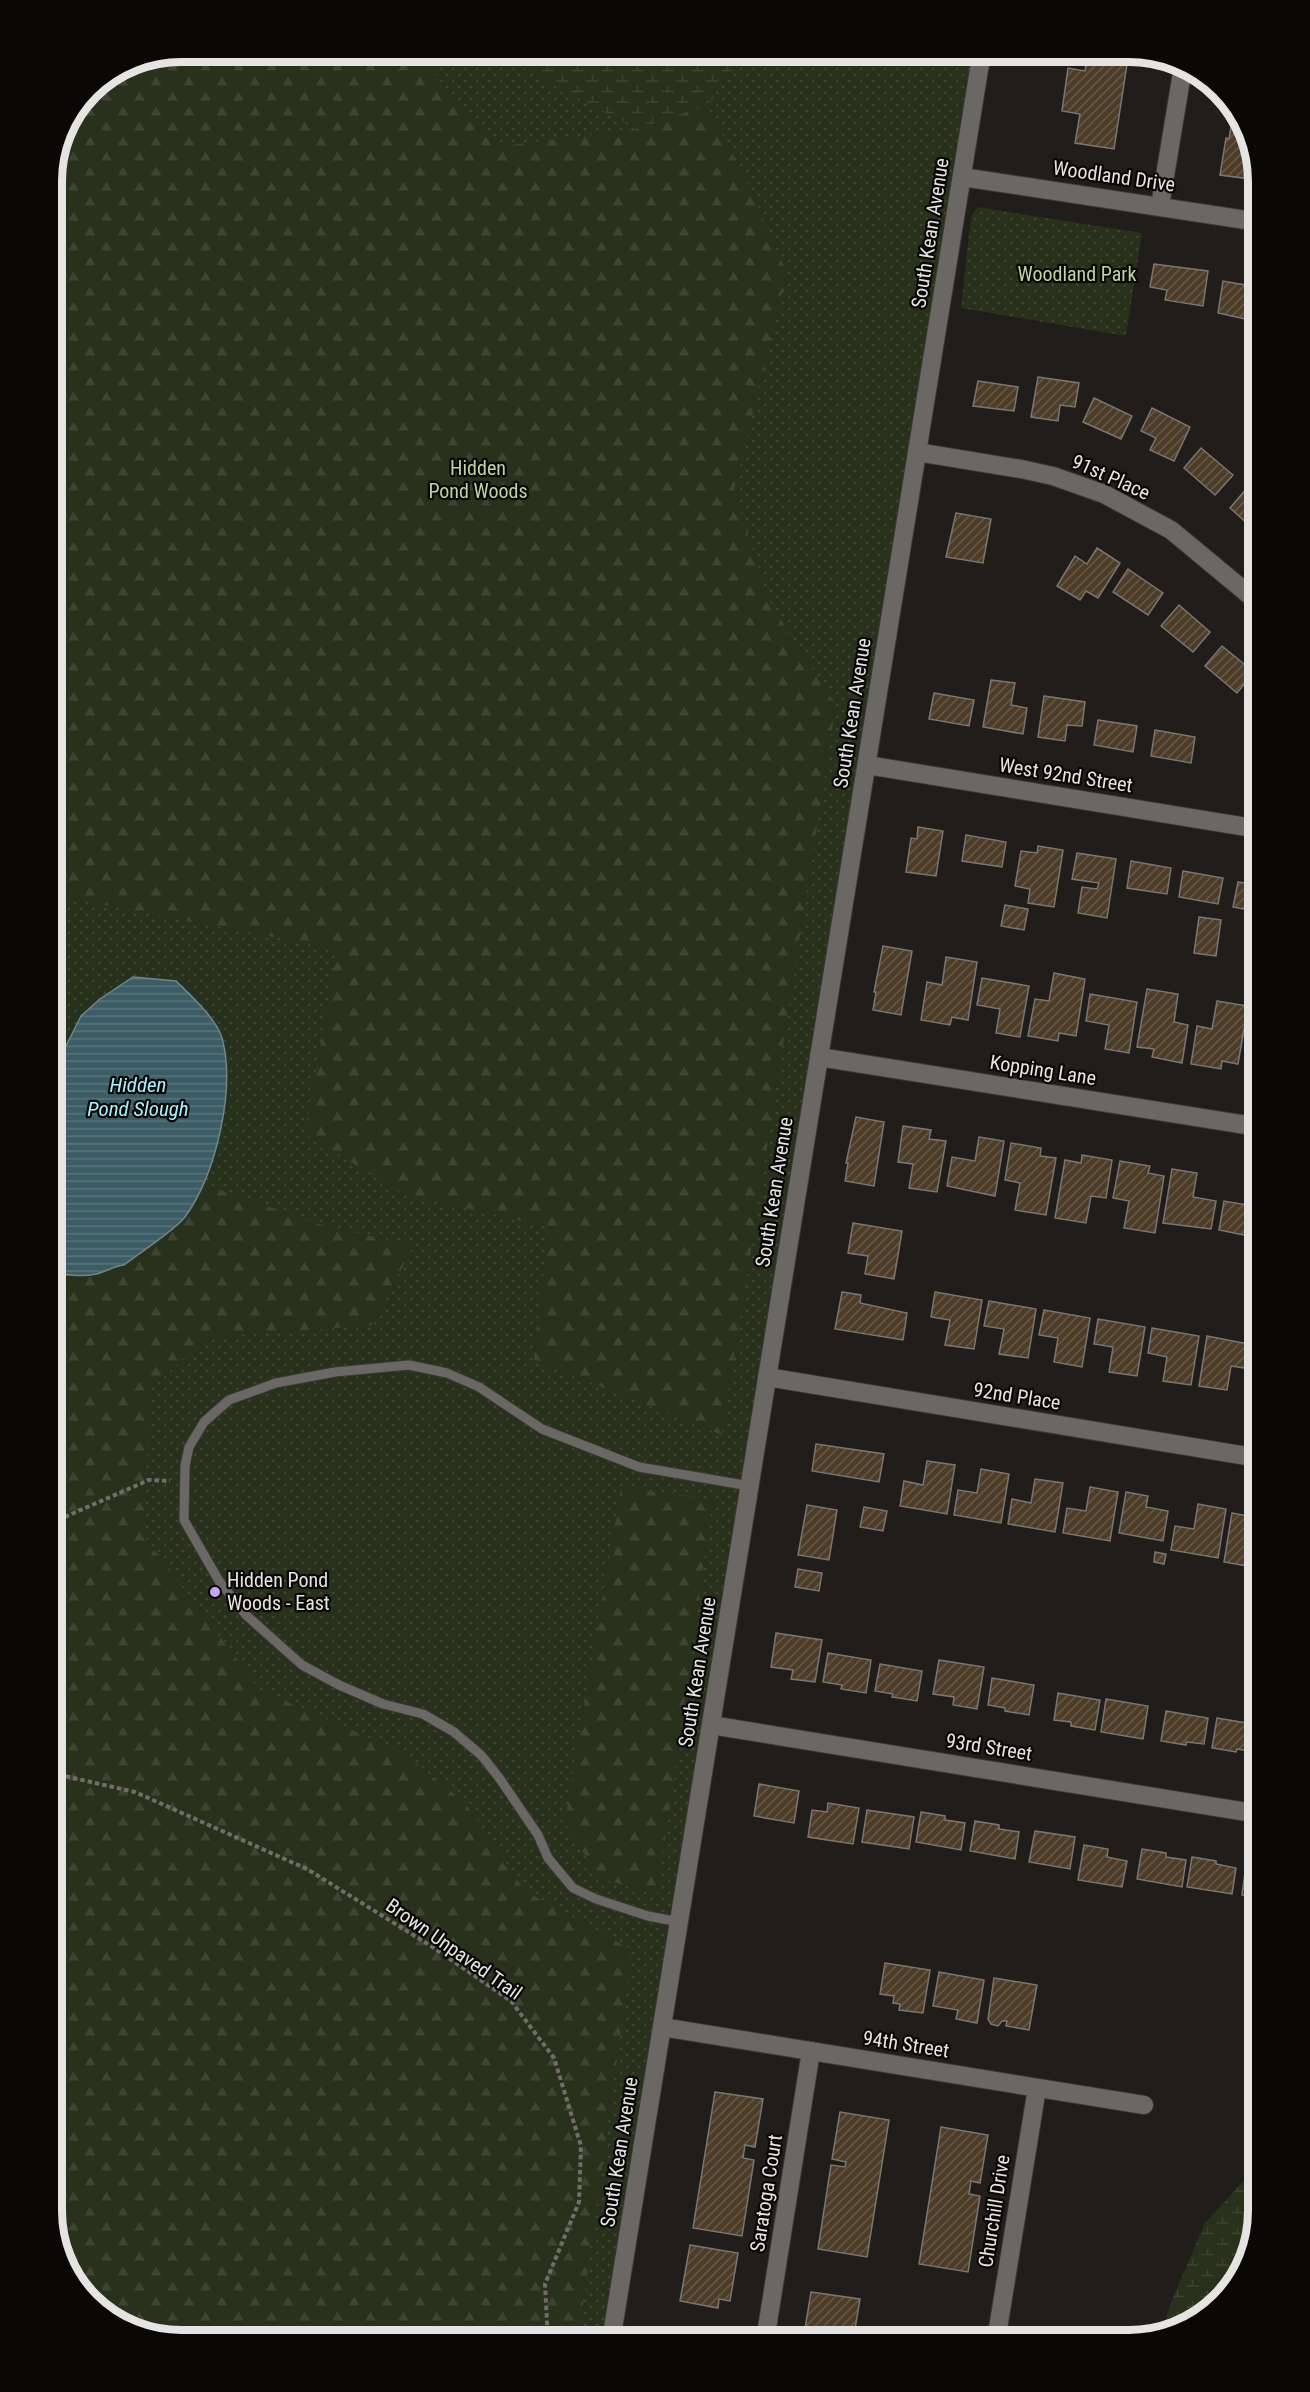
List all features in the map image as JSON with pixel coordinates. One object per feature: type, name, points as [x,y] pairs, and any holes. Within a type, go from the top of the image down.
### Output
[{"type":"street","name":"South Kean Avenue","points":[[613,2330],[980,62]]},
{"type":"street","points":[[1160,206],[1182,74]]},
{"type":"street","name":"Woodland Drive","points":[[962,177],[1248,220]]},
{"type":"street","name":"91st Place","points":[[917,452],[1053,476],[1104,494],[1171,530],[1248,594]]},
{"type":"street","name":"West 92nd Street","points":[[867,765],[1248,827]]},
{"type":"street","name":"Kopping Lane","points":[[819,1057],[1248,1125]]},
{"type":"street","name":"92nd Place","points":[[767,1377],[1248,1456]]},
{"type":"street","name":"93rd Street","points":[[711,1725],[1248,1812]]},
{"type":"street","name":"94th Street","points":[[662,2027],[1144,2105]]},
{"type":"street","name":"Saratoga Court","points":[[767,2330],[811,2051]]},
{"type":"street","name":"Churchill Drive","points":[[998,2330],[1037,2088]]},
{"type":"lane","points":[[679,1922],[648,1916],[596,1899],[573,1888],[548,1858],[537,1835],[500,1779],[482,1756],[454,1732],[423,1714],[383,1704],[339,1686],[302,1665],[276,1643],[246,1615],[219,1581],[198,1546],[184,1520],[183,1482],[189,1447],[204,1422],[229,1400],[276,1383],[335,1372],[409,1365],[447,1373],[468,1382],[542,1429],[639,1467],[750,1486]]},
{"type":"path","points":[[62,1517],[149,1480],[183,1482]]},
{"type":"path","name":"Brown Unpaved Trail","points":[[62,1775],[135,1792],[307,1869],[431,1946],[511,2001],[554,2058],[581,2146],[579,2202],[545,2284],[547,2330]]},
{"type":"green space","name":"Hidden Pond Woods","points":[[172,62],[978,62],[615,2330],[172,2330],[142,2324],[114,2310],[86,2284],[71,2257],[62,2220],[62,172],[68,142],[82,114],[96,96],[108,86],[142,68]]},
{"type":"green space","points":[[172,62],[424,62],[497,147],[637,129],[707,105],[743,174],[787,273],[734,490],[769,601],[836,705],[722,1435],[534,1360],[549,1227],[405,1195],[305,1134],[337,949],[62,897],[62,172],[68,142],[77,121],[96,96],[114,82],[142,68]]},
{"type":"green space","points":[[520,62],[739,62],[707,105],[637,129],[527,71]]},
{"type":"green space","name":"Woodland Park","points":[[977,207],[1142,233],[1126,336],[961,308],[971,217]]},
{"type":"green space","points":[[202,1184],[319,1224],[413,1246],[373,1325],[206,1338],[150,1390],[143,1535],[260,1690],[402,1752],[465,1803],[525,1891],[632,1950],[580,2330],[172,2330],[157,2328],[128,2318],[102,2301],[77,2271],[66,2243],[62,2220],[62,1275],[96,1274],[114,1266],[184,1218]]},
{"type":"green space","points":[[621,1488],[713,1499],[657,1895],[599,1878],[565,1822]]},
{"type":"green space","points":[[1248,2176],[1247,2227],[1236,2264],[1219,2290],[1208,2301],[1189,2315],[1165,2325],[1169,2307],[1205,2223]]},
{"type":"water","name":"Hidden Pond Slough","points":[[133,977],[176,981],[202,1007],[219,1030],[226,1059],[225,1106],[214,1155],[206,1178],[185,1217],[124,1265],[91,1275],[74,1275],[62,1273],[62,1054],[81,1016],[100,999]]},
{"type":"building","points":[[1086,62],[1127,62],[1114,149],[1075,143],[1080,114],[1062,111],[1068,68],[1085,71]]},
{"type":"building","points":[[1232,120],[1244,149],[1248,179],[1220,175],[1226,138],[1229,139]]},
{"type":"building","points":[[1154,264],[1208,271],[1203,306],[1165,300],[1167,290],[1150,287]]},
{"type":"building","points":[[1248,276],[1248,320],[1218,313],[1223,281],[1246,285]]},
{"type":"building","points":[[1038,377],[1079,383],[1075,407],[1060,405],[1058,421],[1031,417]]},
{"type":"building","points":[[978,381],[1018,387],[1014,411],[973,406]]},
{"type":"building","points":[[1094,398],[1132,416],[1121,439],[1083,422]]},
{"type":"building","points":[[1152,408],[1190,427],[1174,461],[1150,450],[1156,438],[1141,431]]},
{"type":"building","points":[[1201,448],[1233,475],[1215,495],[1184,468]]},
{"type":"building","points":[[1247,488],[1248,489],[1248,524],[1230,508]]},
{"type":"building","points":[[956,513],[991,519],[983,563],[946,557]]},
{"type":"building","points":[[1097,548],[1120,563],[1098,598],[1086,591],[1080,600],[1057,586],[1075,556],[1087,564]]},
{"type":"building","points":[[1128,569],[1163,593],[1148,615],[1113,592]]},
{"type":"building","points":[[1179,605],[1210,632],[1193,652],[1161,626]]},
{"type":"building","points":[[1222,646],[1248,667],[1248,679],[1237,693],[1205,666]]},
{"type":"building","points":[[991,680],[1015,683],[1011,705],[1027,708],[1023,734],[983,727]]},
{"type":"building","points":[[934,693],[974,700],[969,726],[929,719]]},
{"type":"building","points":[[1044,696],[1085,702],[1082,726],[1067,725],[1065,741],[1038,737]]},
{"type":"building","points":[[1098,720],[1137,726],[1133,752],[1094,745]]},
{"type":"building","points":[[1155,730],[1195,737],[1191,763],[1151,756]]},
{"type":"building","points":[[918,827],[943,831],[936,876],[906,872],[911,838],[917,839]]},
{"type":"building","points":[[966,835],[1006,842],[1002,867],[962,861]]},
{"type":"building","points":[[1038,846],[1063,850],[1054,907],[1028,903],[1030,889],[1015,886],[1021,851],[1037,853]]},
{"type":"building","points":[[1077,853],[1116,859],[1107,918],[1078,913],[1082,887],[1097,889],[1099,883],[1072,879]]},
{"type":"building","points":[[1131,861],[1171,868],[1167,894],[1127,888]]},
{"type":"building","points":[[1183,871],[1223,878],[1218,904],[1179,897]]},
{"type":"building","points":[[1238,882],[1248,883],[1248,910],[1233,907]]},
{"type":"building","points":[[1005,905],[1028,909],[1024,930],[1001,926]]},
{"type":"building","points":[[1199,917],[1221,920],[1216,956],[1194,953]]},
{"type":"building","points":[[883,946],[912,951],[901,1015],[873,1010]]},
{"type":"building","points":[[946,957],[977,962],[968,1020],[952,1017],[950,1025],[921,1020],[927,982],[942,985]]},
{"type":"building","points":[[1054,973],[1085,979],[1076,1036],[1059,1033],[1058,1041],[1028,1036],[1035,999],[1049,1001]]},
{"type":"building","points":[[982,978],[1029,986],[1020,1037],[996,1033],[1000,1009],[977,1005]]},
{"type":"building","points":[[1147,989],[1178,994],[1174,1022],[1188,1025],[1182,1063],[1152,1057],[1154,1049],[1137,1047]]},
{"type":"building","points":[[1090,994],[1137,1002],[1129,1053],[1105,1049],[1109,1025],[1086,1021]]},
{"type":"building","points":[[1217,1001],[1248,1006],[1238,1064],[1222,1061],[1221,1069],[1191,1064],[1197,1026],[1212,1029]]},
{"type":"building","points":[[856,1117],[884,1122],[874,1186],[845,1181],[848,1163],[846,1163]]},
{"type":"building","points":[[903,1126],[931,1130],[929,1139],[946,1141],[937,1192],[909,1188],[913,1164],[898,1162]]},
{"type":"building","points":[[979,1137],[1004,1141],[995,1196],[947,1186],[952,1157],[975,1161]]},
{"type":"building","points":[[1011,1143],[1041,1148],[1040,1156],[1056,1158],[1046,1215],[1015,1210],[1020,1183],[1005,1180]]},
{"type":"building","points":[[1082,1155],[1112,1160],[1106,1198],[1091,1196],[1086,1223],[1055,1218],[1065,1160],[1081,1163]]},
{"type":"building","points":[[1120,1161],[1150,1166],[1148,1173],[1164,1176],[1155,1233],[1124,1228],[1129,1201],[1113,1198]]},
{"type":"building","points":[[1172,1169],[1197,1173],[1193,1197],[1216,1201],[1211,1229],[1163,1223]]},
{"type":"building","points":[[1248,1199],[1248,1236],[1219,1230],[1224,1201],[1247,1205]]},
{"type":"building","points":[[853,1223],[902,1231],[894,1279],[865,1274],[868,1256],[848,1253]]},
{"type":"building","points":[[842,1292],[861,1295],[860,1303],[907,1313],[903,1340],[835,1329]]},
{"type":"building","points":[[935,1292],[982,1300],[974,1349],[945,1345],[950,1320],[931,1317]]},
{"type":"building","points":[[989,1301],[1036,1309],[1028,1358],[999,1354],[1004,1329],[984,1326]]},
{"type":"building","points":[[1044,1310],[1090,1318],[1082,1367],[1054,1362],[1058,1338],[1039,1335]]},
{"type":"building","points":[[1098,1319],[1145,1327],[1137,1376],[1109,1372],[1113,1347],[1094,1344]]},
{"type":"building","points":[[1152,1328],[1199,1336],[1191,1385],[1163,1381],[1167,1357],[1148,1353]]},
{"type":"building","points":[[1207,1336],[1248,1344],[1248,1369],[1231,1366],[1227,1390],[1199,1386]]},
{"type":"building","points":[[816,1444],[884,1454],[879,1482],[812,1471]]},
{"type":"building","points":[[927,1461],[955,1465],[947,1514],[900,1506],[904,1481],[923,1485]]},
{"type":"building","points":[[981,1469],[1009,1474],[1001,1523],[954,1515],[958,1490],[977,1493]]},
{"type":"building","points":[[1035,1479],[1063,1483],[1055,1532],[1008,1524],[1012,1499],[1031,1503]]},
{"type":"building","points":[[1090,1487],[1118,1492],[1110,1541],[1063,1533],[1067,1508],[1086,1511]]},
{"type":"building","points":[[1126,1492],[1148,1496],[1146,1507],[1168,1511],[1163,1541],[1119,1533]]},
{"type":"building","points":[[1198,1504],[1226,1509],[1218,1558],[1171,1550],[1175,1526],[1194,1529]]},
{"type":"building","points":[[807,1505],[837,1510],[829,1560],[798,1555]]},
{"type":"building","points":[[864,1507],[887,1511],[883,1531],[860,1527]]},
{"type":"building","points":[[1232,1513],[1248,1516],[1248,1566],[1224,1562]]},
{"type":"building","points":[[1155,1552],[1166,1554],[1164,1564],[1154,1562]]},
{"type":"building","points":[[798,1569],[822,1573],[819,1591],[795,1587]]},
{"type":"building","points":[[776,1633],[822,1640],[815,1682],[791,1679],[793,1670],[771,1667]]},
{"type":"building","points":[[828,1653],[871,1660],[866,1693],[841,1689],[842,1685],[823,1682]]},
{"type":"building","points":[[939,1660],[984,1667],[977,1709],[953,1705],[954,1697],[933,1694]]},
{"type":"building","points":[[880,1664],[922,1671],[917,1701],[892,1697],[893,1694],[875,1691]]},
{"type":"building","points":[[992,1678],[1034,1685],[1029,1715],[1005,1711],[1005,1708],[988,1705]]},
{"type":"building","points":[[1058,1693],[1100,1700],[1095,1730],[1071,1726],[1071,1722],[1054,1720]]},
{"type":"building","points":[[1106,1699],[1148,1706],[1143,1739],[1101,1732]]},
{"type":"building","points":[[1166,1711],[1208,1718],[1204,1744],[1186,1742],[1186,1745],[1161,1741]]},
{"type":"building","points":[[1217,1718],[1248,1723],[1248,1751],[1237,1749],[1236,1752],[1212,1748]]},
{"type":"building","points":[[759,1784],[799,1791],[794,1823],[754,1816]]},
{"type":"building","points":[[828,1803],[859,1808],[853,1844],[808,1837],[812,1810],[827,1812]]},
{"type":"building","points":[[867,1810],[914,1817],[909,1849],[862,1842]]},
{"type":"building","points":[[921,1812],[945,1816],[945,1820],[965,1823],[961,1850],[916,1842]]},
{"type":"building","points":[[975,1821],[999,1825],[999,1829],[1019,1832],[1015,1859],[970,1851]]},
{"type":"building","points":[[1035,1831],[1075,1837],[1070,1869],[1029,1862]]},
{"type":"building","points":[[1084,1845],[1108,1849],[1107,1857],[1127,1861],[1122,1887],[1078,1880]]},
{"type":"building","points":[[1142,1849],[1166,1853],[1166,1857],[1186,1860],[1182,1887],[1137,1879]]},
{"type":"building","points":[[1192,1857],[1216,1861],[1216,1864],[1236,1868],[1232,1894],[1187,1887]]},
{"type":"building","points":[[1246,1865],[1248,1865],[1248,1896],[1242,1895]]},
{"type":"building","points":[[885,1963],[930,1970],[923,2013],[899,2010],[900,2004],[893,2003],[894,1996],[880,1994]]},
{"type":"building","points":[[939,1972],[984,1980],[977,2023],[956,2019],[958,2010],[933,2006]]},
{"type":"building","points":[[994,1978],[1037,1985],[1029,2030],[1006,2026],[1007,2021],[1002,2021],[998,2026],[991,2024],[988,2019]]},
{"type":"building","points":[[715,2092],[763,2099],[755,2147],[745,2145],[743,2158],[754,2160],[742,2236],[693,2228]]},
{"type":"building","points":[[840,2112],[889,2120],[867,2257],[818,2249],[831,2165],[845,2167],[846,2162],[832,2159]]},
{"type":"building","points":[[941,2127],[988,2135],[980,2183],[971,2181],[969,2194],[980,2196],[968,2272],[919,2264]]},
{"type":"building","points":[[690,2245],[738,2253],[730,2301],[719,2299],[718,2308],[680,2301]]},
{"type":"building","points":[[811,2292],[860,2299],[855,2330],[805,2330]]},
{"type":"place","name":"Hidden Pond Woods - East","points":[[215,1592]]}]
